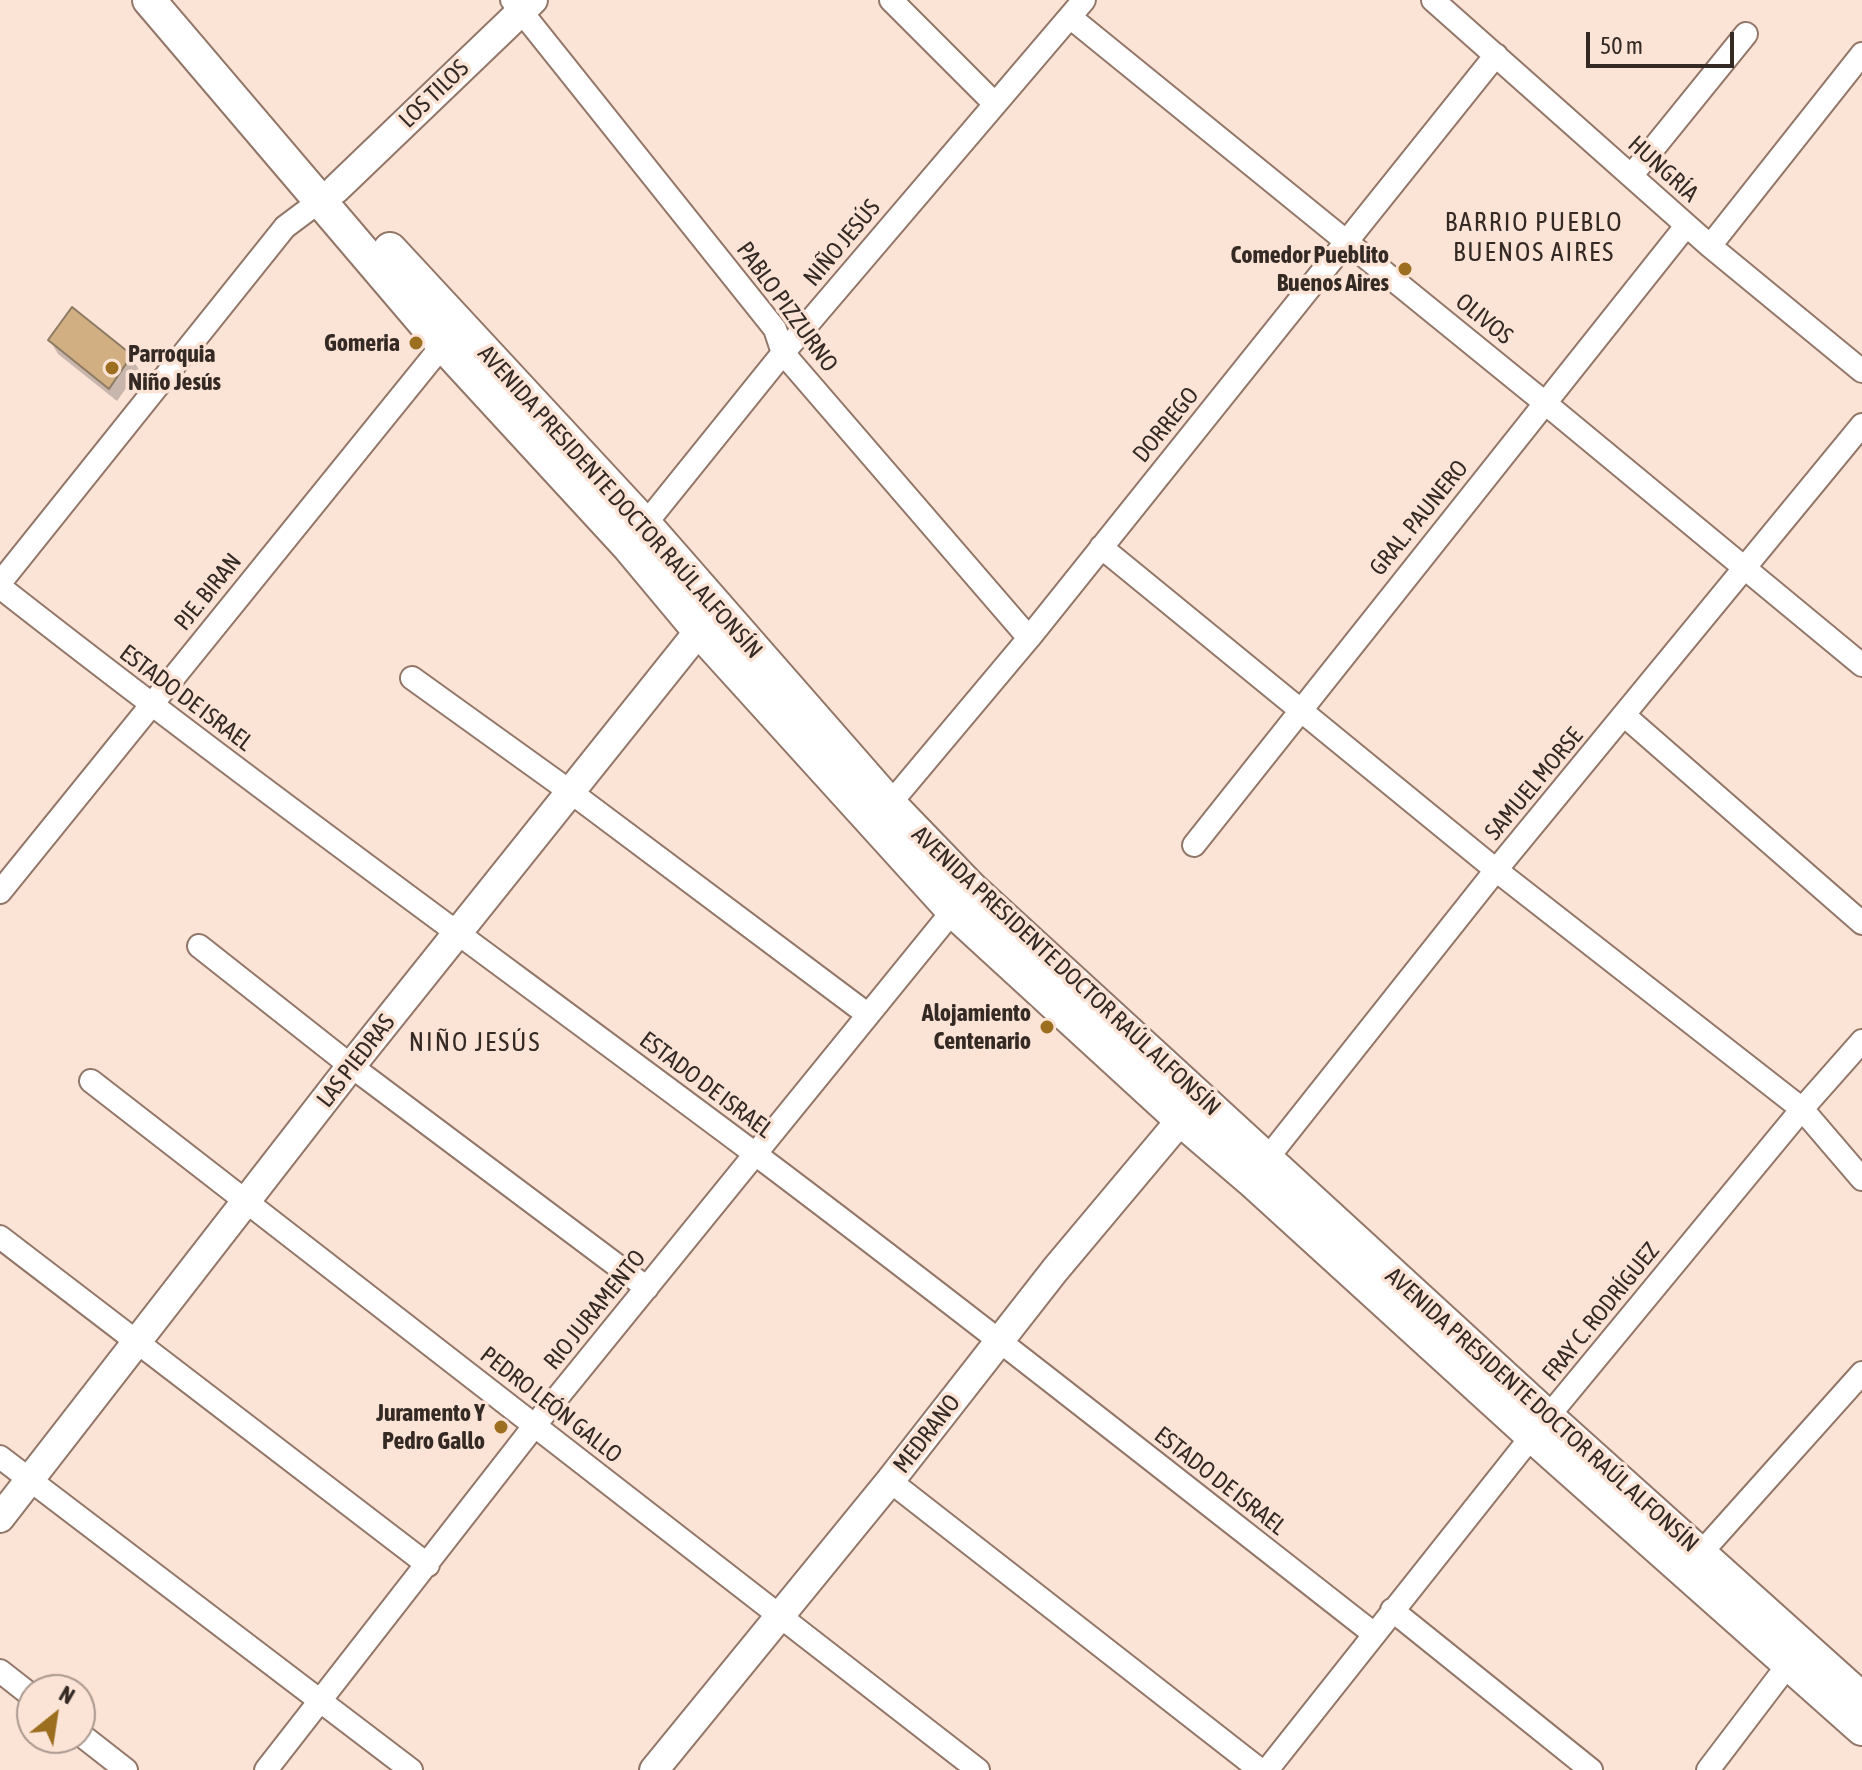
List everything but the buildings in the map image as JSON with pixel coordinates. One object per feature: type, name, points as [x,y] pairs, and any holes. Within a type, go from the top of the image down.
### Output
[{"type":"main road","name":"AVENIDA PRESIDENTE DOCTOR RAÚL ALFONSÍN","points":[[149,0],[328,194],[451,336],[636,535],[962,900],[1795,1655],[1862,1699]]},
{"type":"main road","name":"AVENIDA PRESIDENTE DOCTOR RAÚL ALFONSÍN","points":[[175,0],[328,194]]},
{"type":"main road","name":"AVENIDA PRESIDENTE DOCTOR RAÚL ALFONSÍN","points":[[1540,1426],[1700,1554],[1862,1729]]},
{"type":"street","points":[[891,0],[994,103]]},
{"type":"street","name":"HUNGRÍA","points":[[1433,0],[1686,226],[1862,371]]},
{"type":"street","name":"LOS TILOS","points":[[328,194],[522,3]]},
{"type":"street","name":"PABLO PIZZURNO","points":[[522,3],[775,329],[783,353],[1029,638]]},
{"type":"street","name":"NIÑO JESÚS","points":[[636,535],[783,353],[1077,8]]},
{"type":"street","name":"OLIVOS","points":[[1077,8],[1347,241],[1862,665]]},
{"type":"street","points":[[1631,176],[1746,34]]},
{"type":"street","points":[[1710,246],[1862,54]]},
{"type":"street","name":"DORREGO","points":[[882,814],[1029,638],[1496,55]]},
{"type":"street","points":[[0,585],[285,227],[328,194]]},
{"type":"street","name":"GRAL. PAUNERO","points":[[1194,845],[1299,709],[1686,226]]},
{"type":"street","name":"PJE. BIRAN","points":[[0,892],[451,336]]},
{"type":"street","name":"SAMUEL MORSE","points":[[1259,1169],[1496,870],[1862,425]]},
{"type":"street","points":[[1101,547],[1496,870],[1802,1109],[1862,1179]]},
{"type":"street","name":"ESTADO DE ISRAEL","points":[[0,585],[150,705],[754,1153],[1374,1634]]},
{"type":"street","name":"LAS PIEDRAS","points":[[0,1518],[351,1066],[710,621]]},
{"type":"street","points":[[412,678],[572,793],[867,1014]]},
{"type":"street","points":[[1625,716],[1862,923]]},
{"type":"street","name":"RIO JURAMENTO","points":[[266,1770],[535,1425],[962,900]]},
{"type":"street","points":[[199,946],[351,1066],[647,1288]]},
{"type":"street","name":"FRAY C. RODRÍGUEZ","points":[[1267,1770],[1540,1426],[1862,1041]]},
{"type":"street","name":"PEDRO LEÓN GALLO","points":[[91,1081],[535,1425],[967,1767]]},
{"type":"street","name":"MEDRANO","points":[[654,1770],[890,1481],[1055,1270],[1190,1109]]},
{"type":"street","points":[[0,1237],[428,1565]]},
{"type":"street","points":[[1700,1554],[1862,1373]]},
{"type":"street","points":[[0,1457],[411,1770]]},
{"type":"street","points":[[890,1481],[1260,1770]]},
{"type":"street","points":[[1392,1610],[1591,1770]]},
{"type":"street","points":[[1708,1770],[1795,1655]]},
{"type":"street","points":[[0,1671],[16,1684]]},
{"type":"street","points":[[96,1747],[126,1770]]},
{"type":"place","name":"Comedor Pueblito Buenos Aires","points":[[1405,269]]},
{"type":"place","name":"Gomeria","points":[[416,343]]},
{"type":"place","name":"Parroquia Niño Jesús","points":[[112,368]]},
{"type":"place","name":"Alojamiento Centenario","points":[[1047,1027]]},
{"type":"place","name":"Juramento Y Pedro Gallo","points":[[501,1427]]},
{"type":"district","name":"BARRIO PUEBLO BUENOS AIRES","points":[[1534,238]]},
{"type":"district","name":"NIÑO JESÚS","points":[[475,1043]]}]
